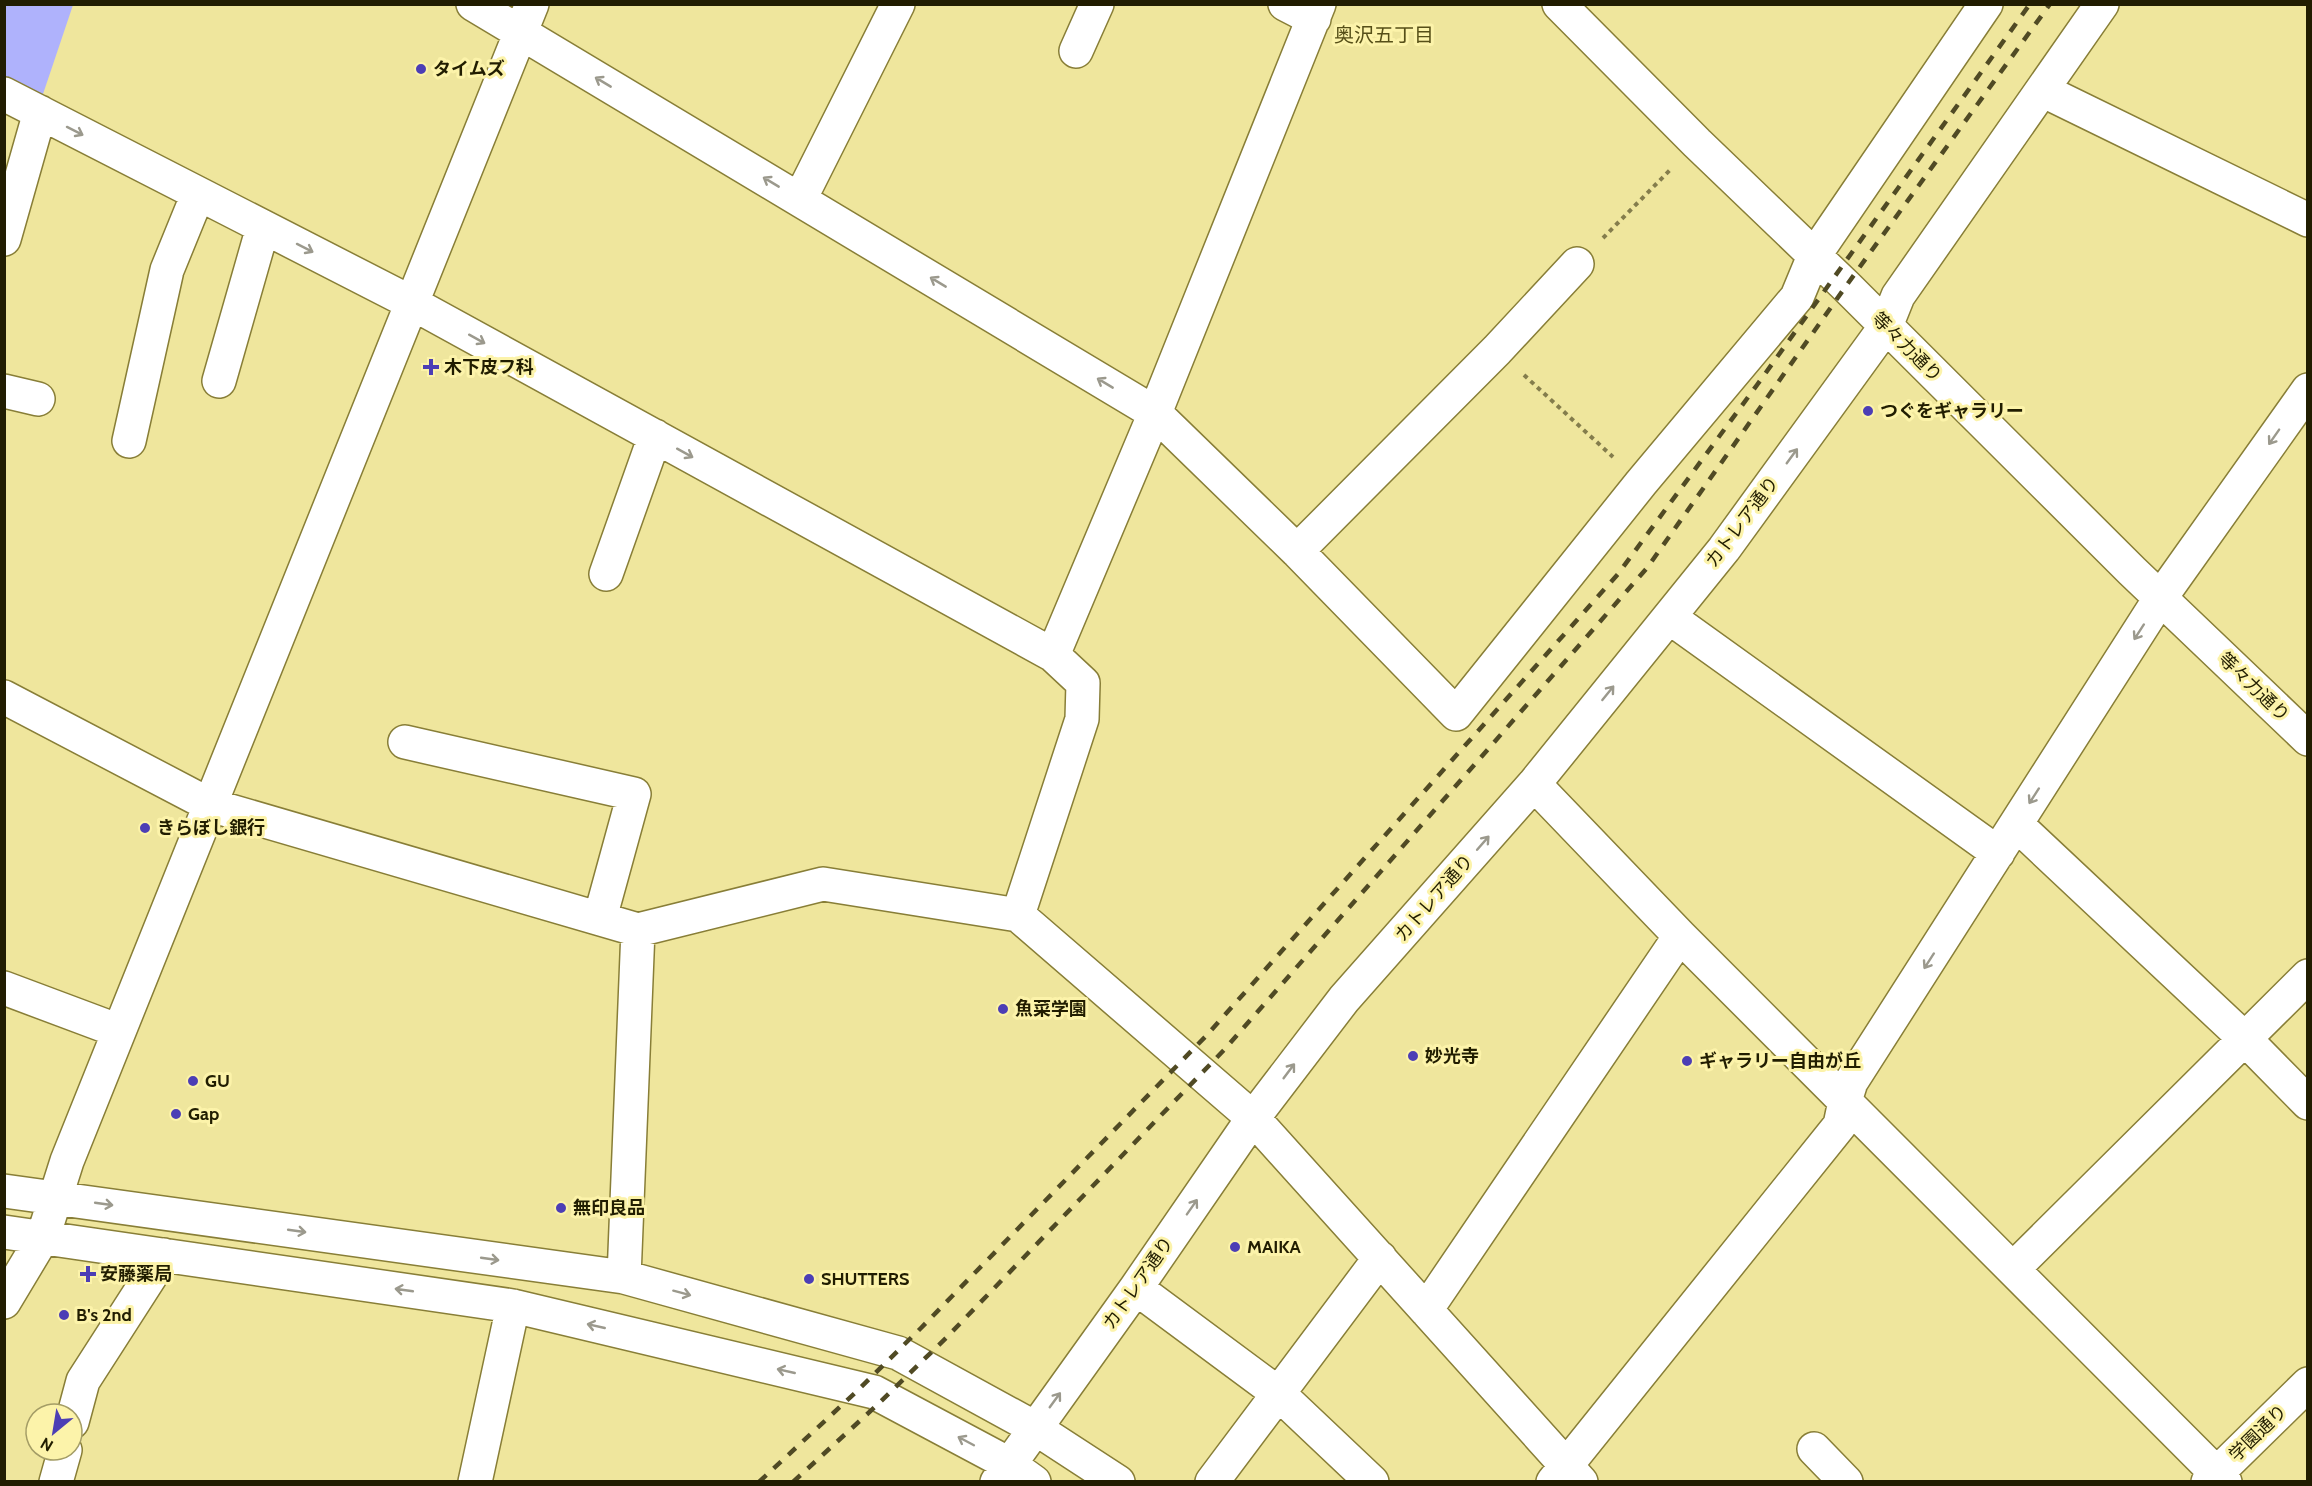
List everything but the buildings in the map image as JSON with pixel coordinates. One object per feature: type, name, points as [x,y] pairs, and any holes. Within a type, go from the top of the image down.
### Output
[{"type":"street","points":[[473,4],[526,19],[800,199],[1155,413],[1297,551],[1456,714],[1641,483],[1797,297],[1814,256],[1986,4]]},
{"type":"street","points":[[800,199],[898,4]]},
{"type":"street","points":[[1076,51],[1097,4]]},
{"type":"street","points":[[1053,655],[1155,413],[1317,12],[1285,4]]},
{"type":"street","name":"等々力通り","points":[[1559,4],[1697,143],[1887,326],[2132,571],[2307,739]]},
{"type":"street","name":"カトレア通り","points":[[1013,1476],[1035,1428],[1136,1288],[1253,1118],[1344,999],[1534,784],[1724,549],[1887,326],[1898,296],[2102,4]]},
{"type":"street","points":[[4,1302],[43,1237],[67,1161],[410,302],[526,19]]},
{"type":"street","points":[[2042,90],[2307,220]]},
{"type":"street","points":[[4,94],[410,302],[1053,655],[1083,683],[1082,719],[1018,915]]},
{"type":"street","points":[[4,239],[40,112]]},
{"type":"street","points":[[129,441],[167,270],[198,194]]},
{"type":"street","points":[[219,381],[263,227]]},
{"type":"street","points":[[1297,551],[1497,350],[1577,264]]},
{"type":"street","points":[[4,697],[210,805],[638,930],[823,884],[1018,915],[1146,1023],[1253,1118],[1426,1310],[1566,1476],[1840,1125],[1851,1082],[2161,597],[2307,390]]},
{"type":"street","points":[[4,391],[38,399]]},
{"type":"street","points":[[606,574],[655,436]]},
{"type":"street","points":[[1669,617],[1998,853]]},
{"type":"street","points":[[405,742],[633,794],[600,918]]},
{"type":"street","points":[[1534,784],[1680,936],[2013,1269],[2217,1479]]},
{"type":"street","points":[[2016,824],[2245,1039],[2307,1102]]},
{"type":"street","points":[[624,1277],[638,930]]},
{"type":"street","points":[[1426,1310],[1680,936]]},
{"type":"street","points":[[2013,1269],[2307,976]]},
{"type":"street","points":[[4,988],[119,1031]]},
{"type":"street","points":[[4,1191],[624,1277],[898,1353],[1035,1428],[1118,1482]]},
{"type":"street","points":[[4,1232],[513,1306],[874,1392],[1013,1476]]},
{"type":"street","points":[[77,1402],[83,1381],[164,1255]]},
{"type":"street","points":[[1212,1482],[1380,1258]]},
{"type":"street","points":[[1136,1288],[1279,1394],[1372,1482]]},
{"type":"street","points":[[475,1482],[513,1306]]},
{"type":"street","name":"学園通り","points":[[2217,1479],[2307,1384]]},
{"type":"street","points":[[1814,1449],[1846,1482]]},
{"type":"street","points":[[56,1482],[62,1462]]},
{"type":"path","points":[[1577,264],[1697,143]]},
{"type":"path","points":[[1497,350],[1641,483]]},
{"type":"shaded area","points":[[4,5],[73,5],[42,97],[5,77]]},
{"type":"railway","points":[[759,1482],[921,1328],[1206,1036],[1618,574],[1757,385],[2030,4]]},
{"type":"railway","points":[[793,1482],[947,1337],[1224,1050],[1647,568],[1846,286],[2050,4]]},
{"type":"place","name":"タイムズ","points":[[421,69]]},
{"type":"place","name":"木下皮フ科","points":[[431,367]]},
{"type":"place","name":"つぐをギャラリー","points":[[1868,411]]},
{"type":"place","name":"きらぼし銀行","points":[[145,828]]},
{"type":"place","name":"魚菜学園","points":[[1003,1009]]},
{"type":"place","name":"妙光寺","points":[[1413,1056]]},
{"type":"place","name":"ギャラリー自由が丘","points":[[1687,1061]]},
{"type":"place","name":"GU","points":[[193,1081]]},
{"type":"place","name":"Gap","points":[[176,1114]]},
{"type":"place","name":"無印良品","points":[[561,1208]]},
{"type":"place","name":"MAIKA","points":[[1235,1247]]},
{"type":"place","name":"安藤薬局","points":[[88,1274]]},
{"type":"place","name":"SHUTTERS","points":[[809,1279]]},
{"type":"place","name":"B's 2nd","points":[[64,1315]]},
{"type":"district","name":"奥沢五丁目","points":[[1384,35]]}]
